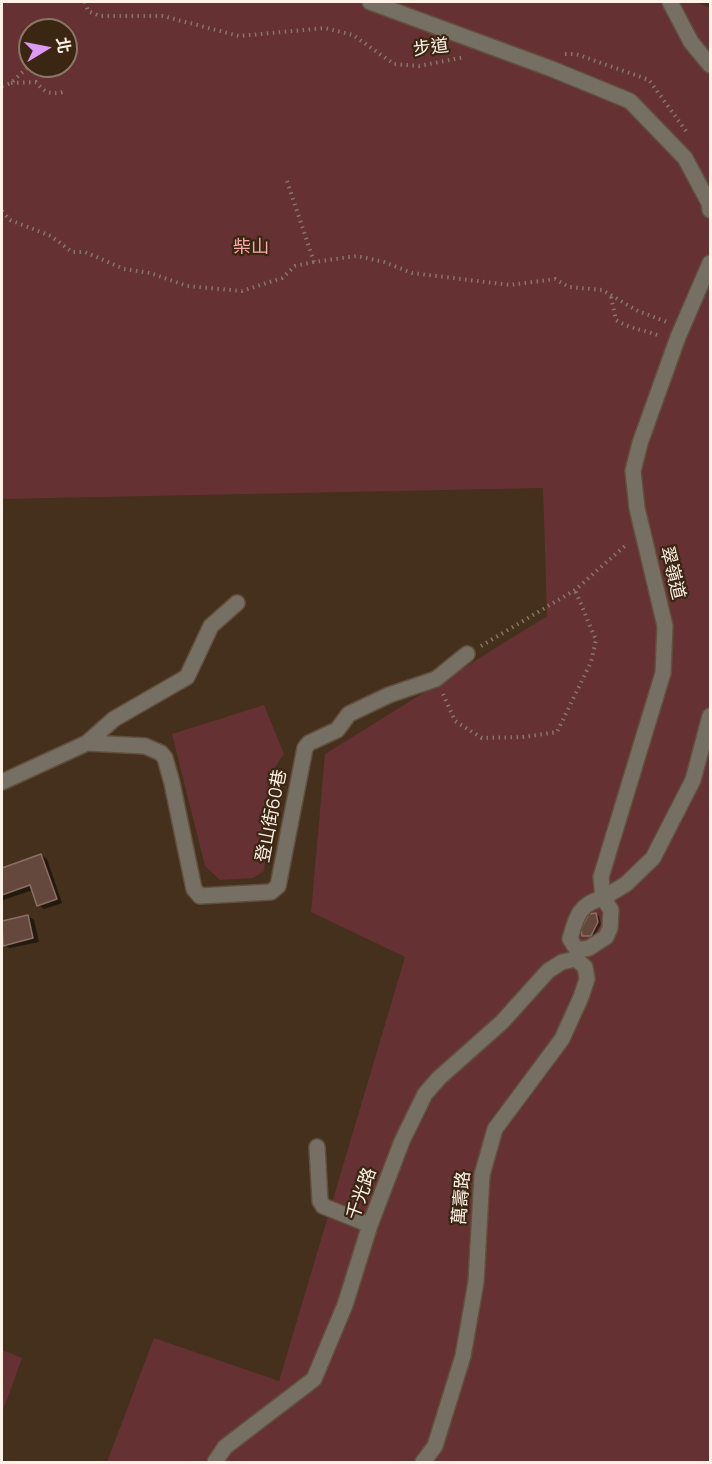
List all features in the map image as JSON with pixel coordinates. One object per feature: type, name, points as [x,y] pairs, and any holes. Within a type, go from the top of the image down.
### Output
[{"type":"street","points":[[369,2],[552,69],[630,101],[685,158],[711,210]]},
{"type":"street","points":[[670,2],[691,42],[711,65]]},
{"type":"street","name":"翠嶺道","points":[[577,954],[606,937],[610,928],[611,910],[603,898],[601,877],[663,674],[665,626],[642,531],[633,471],[640,443],[682,327],[711,263]]},
{"type":"street","name":"登山街60巷","points":[[2,782],[87,744],[114,719],[187,677],[211,626],[237,603]]},
{"type":"street","name":"登山街60巷","points":[[87,744],[144,746],[161,753],[165,758],[194,889],[201,896],[271,892],[278,885],[305,748],[309,743],[338,730],[349,714],[389,695],[436,680],[467,654]]},
{"type":"street","points":[[577,954],[570,939],[576,918],[589,901],[603,898],[626,884],[653,858],[693,780],[711,716]]},
{"type":"street","name":"千光路","points":[[215,1462],[225,1447],[314,1378],[345,1305],[370,1226],[402,1141],[425,1094],[439,1078],[502,1022],[548,971],[577,954]]},
{"type":"street","name":"萬壽路","points":[[423,1462],[435,1446],[463,1356],[476,1282],[482,1175],[495,1129],[561,1039],[581,997],[587,978],[585,967],[577,954]]},
{"type":"street","points":[[317,1147],[320,1201],[323,1206],[370,1226]]},
{"type":"path","name":"步道","points":[[85,2],[88,11],[100,16],[163,16],[239,36],[325,28],[353,35],[394,64],[419,66],[469,57]]},
{"type":"path","points":[[554,54],[576,54],[649,80],[681,121],[691,138]]},
{"type":"path","points":[[2,86],[18,76]]},
{"type":"path","points":[[11,82],[36,82],[43,91],[54,94],[63,92]]},
{"type":"path","points":[[287,181],[313,259]]},
{"type":"path","points":[[2,211],[9,220],[51,236],[72,252],[85,252],[124,269],[150,273],[187,286],[242,291],[282,278],[295,266],[313,259],[357,256],[384,262],[421,275],[510,285],[555,279],[569,287],[602,290],[638,311],[682,327]]},
{"type":"path","points":[[610,296],[616,320],[627,327],[666,339]]},
{"type":"path","points":[[467,654],[575,590],[642,531]]},
{"type":"path","points":[[436,680],[455,721],[482,738],[524,738],[557,732],[591,662],[596,640],[575,590]]},
{"type":"green space","name":"柴山","points":[[2,2],[696,2],[710,8],[710,1462],[107,1462],[154,1338],[279,1381],[405,957],[311,912],[325,754],[547,616],[543,488],[2,499]]},
{"type":"green space","points":[[264,705],[284,754],[273,770],[264,871],[253,878],[220,880],[205,866],[172,734]]},
{"type":"green space","points":[[2,1350],[22,1358],[2,1413]]},
{"type":"building","points":[[41,854],[57,899],[37,906],[30,885],[2,895],[2,868]]},
{"type":"building","points":[[596,913],[598,922],[591,936],[582,936],[581,929],[589,914]]},
{"type":"building","points":[[28,915],[33,938],[3,946],[2,921]]}]
